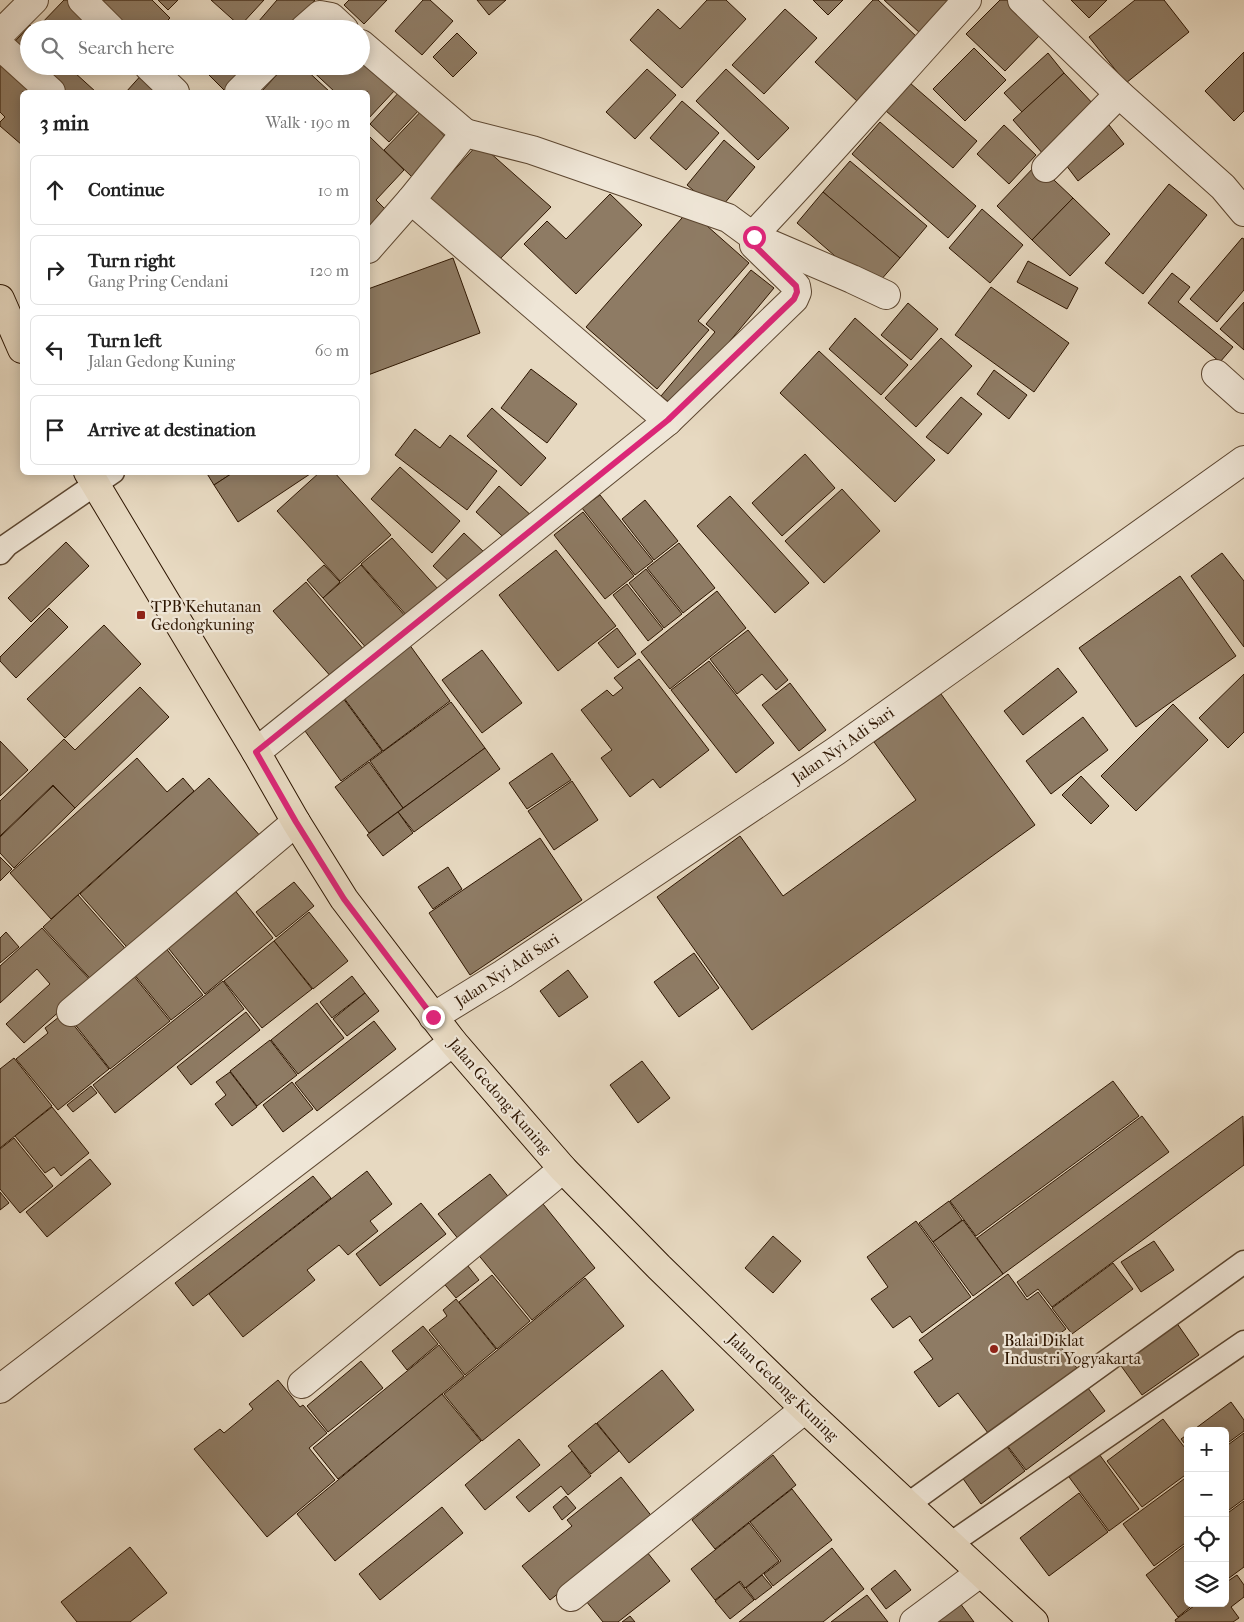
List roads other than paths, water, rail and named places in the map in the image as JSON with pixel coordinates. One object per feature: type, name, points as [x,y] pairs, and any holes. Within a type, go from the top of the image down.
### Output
[{"type":"main road","points":[[0,299],[20,344]]},
{"type":"main road","name":"Jalan Gedong Kuning","points":[[98,476],[296,822],[344,899],[453,1042],[563,1169],[659,1267],[805,1409],[1034,1622]]},
{"type":"street","points":[[0,34],[34,0]]},
{"type":"street","points":[[82,0],[102,20]]},
{"type":"street","points":[[256,752],[668,420],[794,299],[797,292],[796,286],[754,245],[754,237],[758,230],[824,160],[870,106],[967,0]]},
{"type":"street","points":[[1022,0],[1119,94],[1222,187],[1244,212]]},
{"type":"street","points":[[314,20],[320,15],[331,17],[334,20]]},
{"type":"street","points":[[0,46],[20,64]]},
{"type":"street","points":[[370,52],[465,133],[532,150],[728,218],[754,237],[886,295]]},
{"type":"street","points":[[32,75],[49,90]]},
{"type":"street","points":[[157,75],[173,90]]},
{"type":"street","points":[[241,90],[256,75]]},
{"type":"street","points":[[1046,168],[1119,94]]},
{"type":"street","points":[[370,247],[411,200],[465,133]]},
{"type":"street","points":[[411,200],[668,420]]},
{"type":"street","points":[[1216,374],[1244,399]]},
{"type":"street","name":"Jalan Nyi Adi Sari","points":[[433,1017],[503,974],[836,751],[1244,460]]},
{"type":"street","points":[[71,1012],[296,822]]},
{"type":"street","points":[[0,1389],[453,1042]]},
{"type":"street","points":[[302,1384],[563,1169]]},
{"type":"street","points":[[571,1597],[805,1409]]},
{"type":"street","points":[[914,1622],[980,1573]]},
{"type":"lane","points":[[0,553],[7,545],[98,476]]},
{"type":"lane","points":[[907,1505],[1244,1262]]},
{"type":"lane","points":[[950,1544],[1244,1342]]},
{"type":"place","name":"TPB Kehutanan Gedongkuning","points":[[141,615]]},
{"type":"place","name":"Balai Diklat Industri Yogyakarta","points":[[994,1349]]}]
